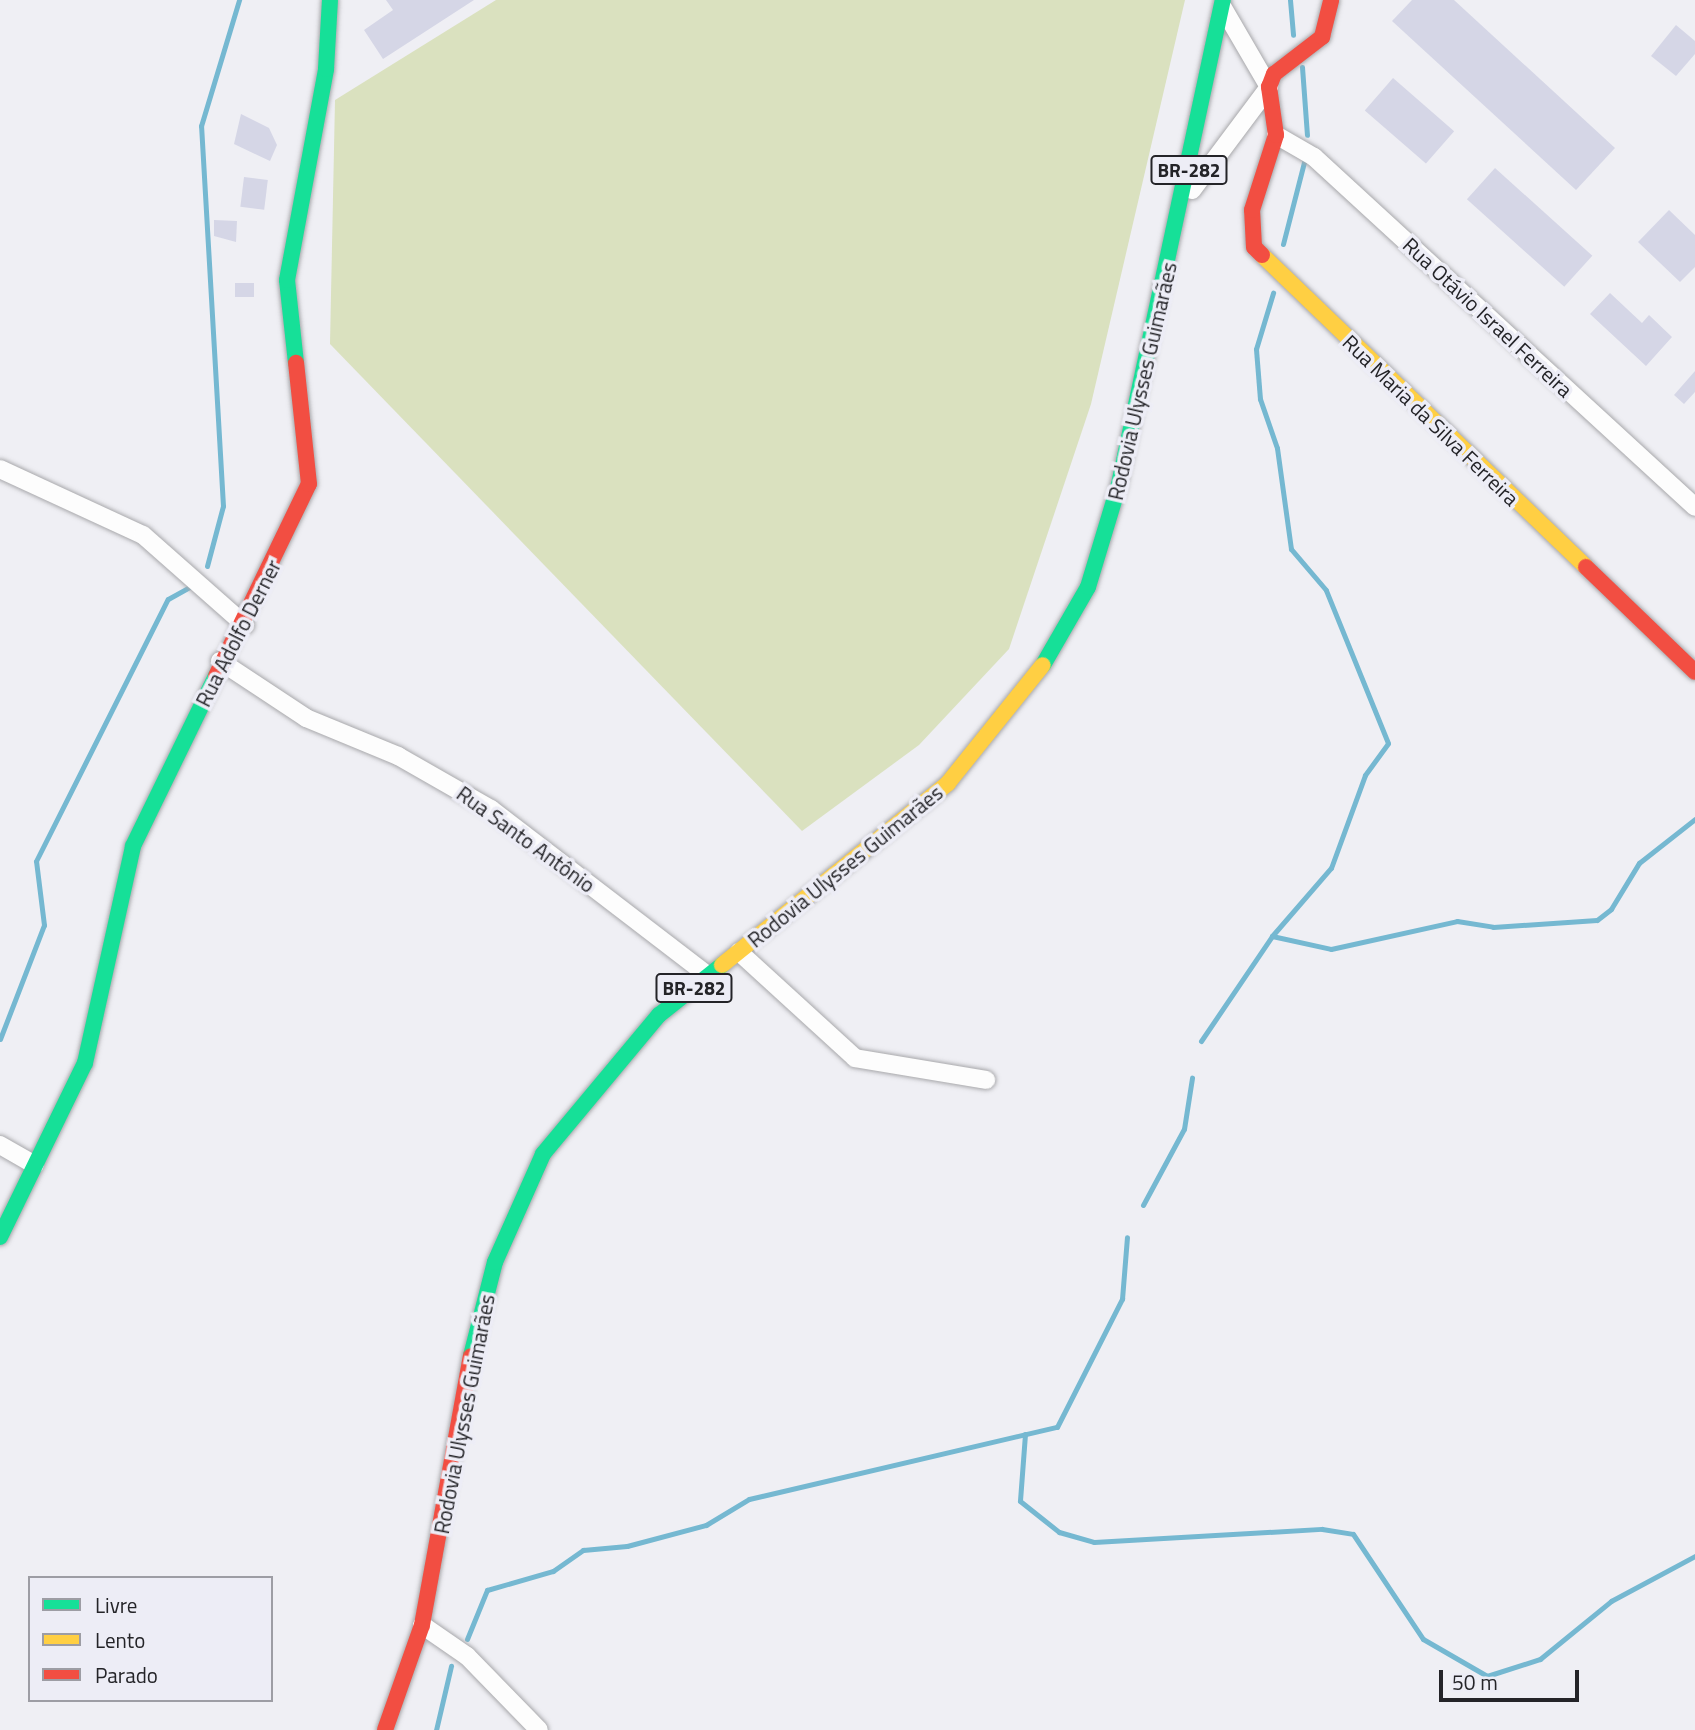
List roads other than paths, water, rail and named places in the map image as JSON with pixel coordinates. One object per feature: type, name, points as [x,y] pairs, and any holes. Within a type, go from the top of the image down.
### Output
[{"type":"main road","name":"Rua Adolfo Derner","points":[[0,1237],[85,1063],[133,846],[220,661],[246,625],[309,484],[287,280],[326,69],[330,0]]},
{"type":"main road","points":[[1276,135],[1269,87],[1274,74],[1322,37],[1331,0]]},
{"type":"main road","name":"Rodovia Ulysses Guimarães","points":[[385,1730],[422,1625],[495,1262],[543,1154],[574,1109],[659,1015],[948,783],[995,733],[1060,641],[1107,534],[1181,208],[1223,3]]},
{"type":"main road","name":"Rua Maria da Silva Ferreira","points":[[1276,135],[1252,210],[1254,247],[1265,261],[1695,672]]},
{"type":"street","points":[[1181,208],[1211,158],[1269,87],[1223,3]]},
{"type":"street","name":"Rua Otávio Israel Ferreira","points":[[1276,135],[1314,157],[1695,507]]},
{"type":"street","points":[[0,468],[155,542],[246,625]]},
{"type":"street","name":"Rua Santo Antônio","points":[[220,661],[306,718],[398,755],[491,809],[709,976]]},
{"type":"street","points":[[739,952],[855,1058],[986,1080]]},
{"type":"street","points":[[0,1145],[34,1165]]},
{"type":"street","points":[[422,1625],[467,1656],[539,1730]]},
{"type":"waterway","points":[[207,566],[223,506],[201,126],[239,0]]},
{"type":"waterway","points":[[1290,0],[1293,35]]},
{"type":"waterway","points":[[1302,67],[1307,135]]},
{"type":"waterway","points":[[1283,244],[1304,162]]},
{"type":"waterway","points":[[1201,1041],[1272,936],[1331,868],[1365,775],[1388,743],[1326,590],[1291,549],[1277,448],[1260,399],[1256,349],[1273,293]]},
{"type":"waterway","points":[[0,1039],[44,925],[36,861],[168,599],[191,586]]},
{"type":"waterway","points":[[1272,936],[1331,949],[1457,921],[1493,927],[1597,920],[1611,909],[1639,863],[1695,819]]},
{"type":"waterway","points":[[1143,1205],[1184,1129],[1192,1078]]},
{"type":"waterway","points":[[467,1639],[487,1590],[553,1571],[583,1550],[627,1546],[706,1525],[749,1499],[1057,1427],[1122,1299],[1127,1237]]},
{"type":"waterway","points":[[1025,1434],[1020,1501],[1059,1532],[1094,1542],[1322,1529],[1353,1534],[1423,1639],[1487,1676],[1540,1659],[1611,1601],[1695,1556]]},
{"type":"waterway","points":[[436,1730],[451,1666]]}]
